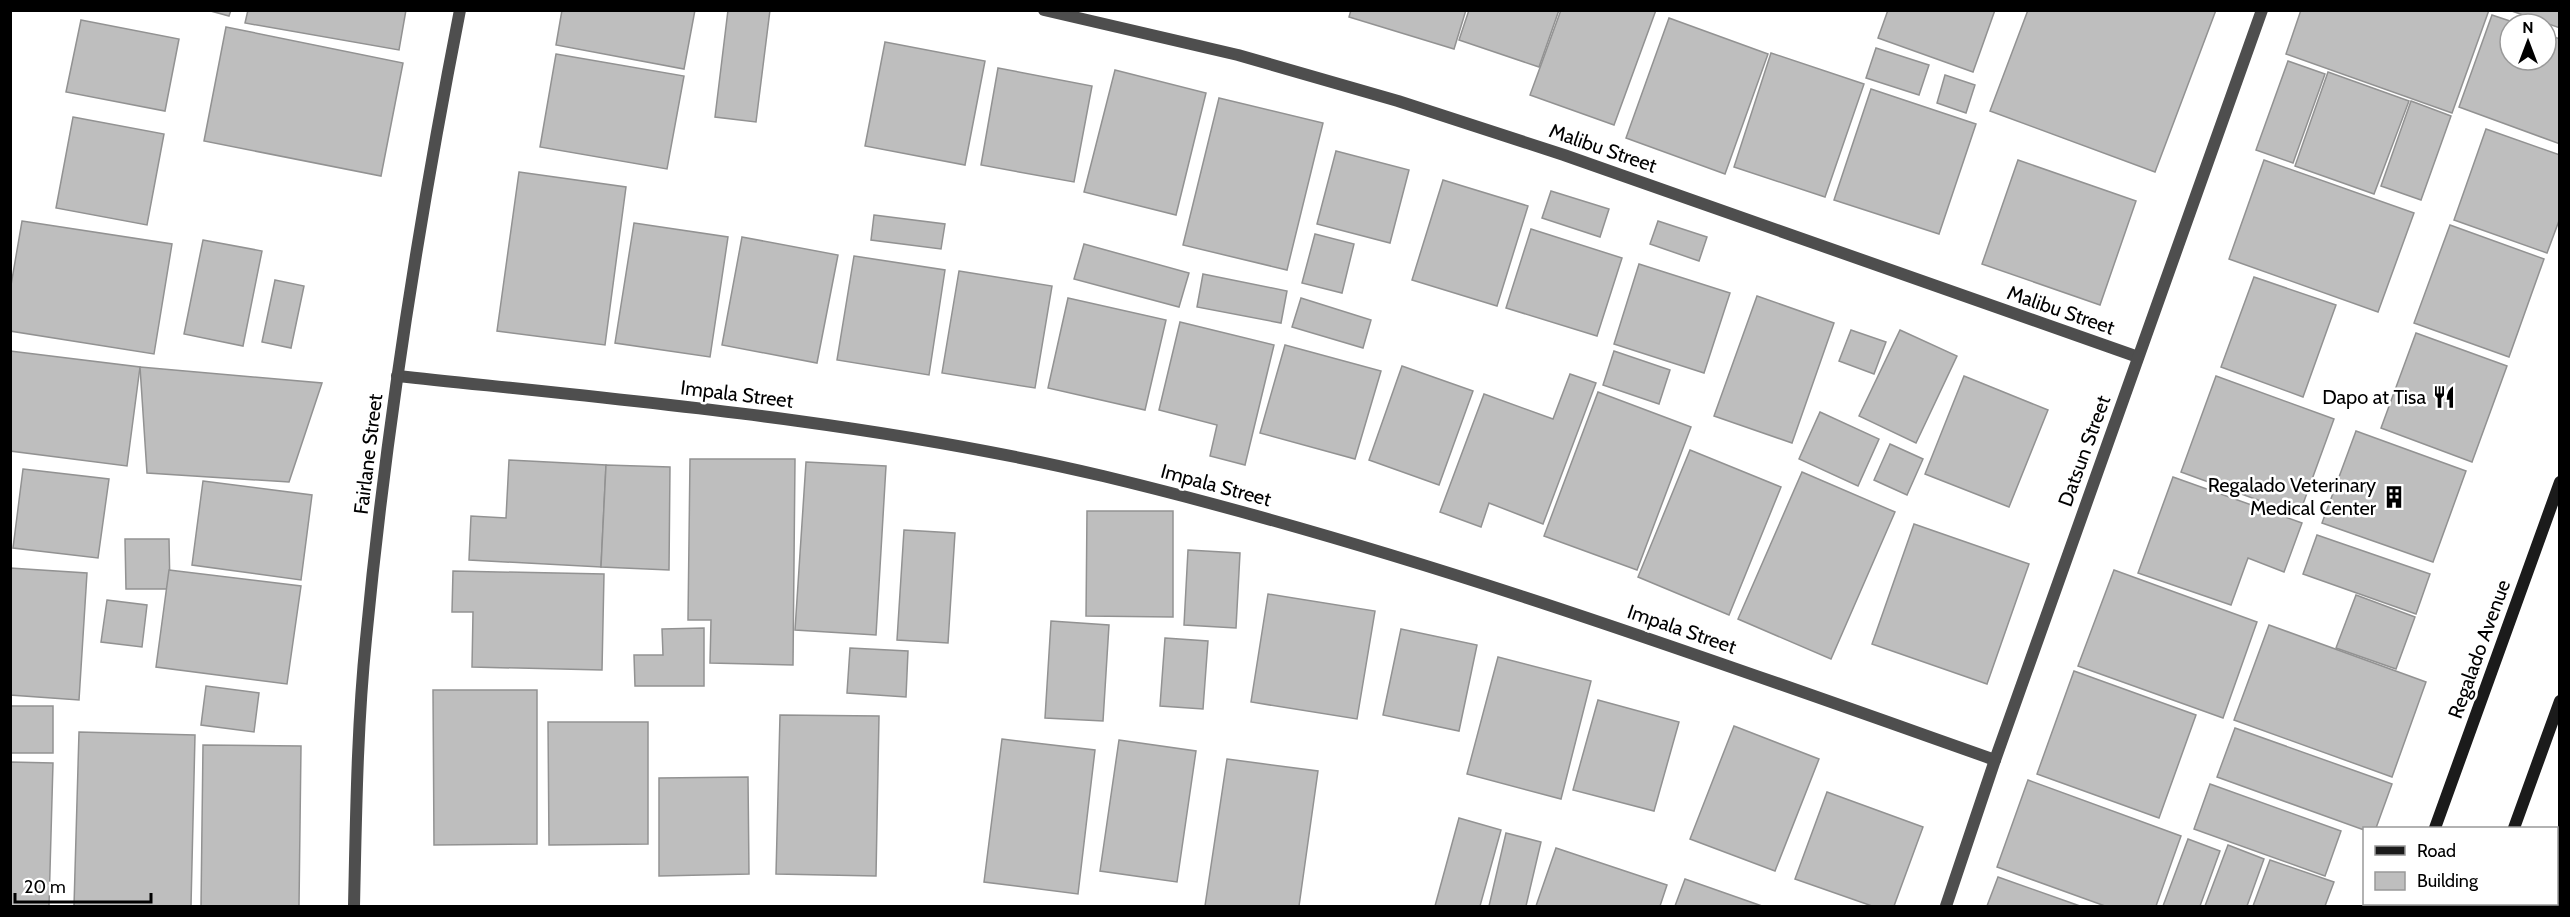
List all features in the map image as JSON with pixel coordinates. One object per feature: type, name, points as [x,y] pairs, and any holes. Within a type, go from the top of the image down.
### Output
[{"type":"main road","name":"Regalado Avenue","points":[[2435,827],[2559,482]]},
{"type":"main road","points":[[2514,827],[2559,701]]},
{"type":"street","name":"Fairlane Street","points":[[354,906],[365,641],[397,376],[434,141],[460,10]]},
{"type":"street","name":"Malibu Street","points":[[1044,10],[1238,55],[1398,101],[1576,159],[2138,357]]},
{"type":"street","name":"Datsun Street","points":[[1946,906],[1995,760],[2262,10]]},
{"type":"street","name":"Impala Street","points":[[397,376],[742,413],[954,445],[1100,475],[1255,515],[1430,565],[1629,631],[1995,760]]},
{"type":"building","points":[[207,10],[231,10],[229,16]]},
{"type":"building","points":[[248,10],[406,10],[399,50],[245,23]]},
{"type":"building","points":[[562,10],[695,10],[684,69],[556,45]]},
{"type":"building","points":[[728,10],[770,10],[756,122],[715,117]]},
{"type":"building","points":[[1351,10],[1466,10],[1454,49],[1349,17]]},
{"type":"building","points":[[1469,10],[1559,10],[1539,67],[1459,40]]},
{"type":"building","points":[[1561,10],[1656,10],[1614,125],[1530,95]]},
{"type":"building","points":[[1888,10],[1995,10],[1973,72],[1878,38]]},
{"type":"building","points":[[2028,10],[2216,10],[2155,172],[1990,111]]},
{"type":"building","points":[[2301,10],[2489,10],[2452,113],[2286,54]]},
{"type":"building","points":[[2509,10],[2560,10],[2560,28],[2558,27],[2558,12]]},
{"type":"building","points":[[2492,15],[2498,17],[2498,72],[2558,72],[2558,38],[2560,39],[2560,144],[2459,107]]},
{"type":"building","points":[[1669,18],[1768,54],[1725,174],[1626,138]]},
{"type":"building","points":[[81,20],[179,39],[165,111],[66,92]]},
{"type":"building","points":[[226,27],[403,63],[381,176],[204,141]]},
{"type":"building","points":[[885,42],[985,61],[965,165],[865,146]]},
{"type":"building","points":[[1876,48],[1929,65],[1919,95],[1866,78]]},
{"type":"building","points":[[1771,53],[1864,84],[1825,197],[1734,167]]},
{"type":"building","points":[[556,54],[684,76],[667,169],[540,147]]},
{"type":"building","points":[[2288,61],[2325,74],[2293,163],[2256,150]]},
{"type":"building","points":[[998,68],[1092,86],[1074,182],[981,165]]},
{"type":"building","points":[[1115,70],[1206,93],[1176,215],[1084,192]]},
{"type":"building","points":[[2328,72],[2409,101],[2374,194],[2295,166]]},
{"type":"building","points":[[1945,75],[1975,85],[1966,113],[1937,103]]},
{"type":"building","points":[[1871,89],[1976,124],[1939,234],[1834,200]]},
{"type":"building","points":[[1219,98],[1323,123],[1287,270],[1183,245]]},
{"type":"building","points":[[2411,101],[2451,116],[2421,200],[2381,186]]},
{"type":"building","points":[[73,117],[164,134],[147,225],[56,208]]},
{"type":"building","points":[[2486,129],[2560,155],[2560,218],[2547,253],[2454,220]]},
{"type":"building","points":[[1336,151],[1409,170],[1390,243],[1317,224]]},
{"type":"building","points":[[2018,160],[2136,201],[2100,305],[1982,264]]},
{"type":"building","points":[[2264,160],[2414,213],[2378,312],[2229,259]]},
{"type":"building","points":[[519,172],[626,187],[605,345],[497,331]]},
{"type":"building","points":[[1443,180],[1528,206],[1497,306],[1412,280]]},
{"type":"building","points":[[1551,191],[1609,209],[1600,237],[1542,218]]},
{"type":"building","points":[[874,215],[945,224],[941,249],[871,240]]},
{"type":"building","points":[[22,221],[172,244],[154,354],[10,331],[10,291]]},
{"type":"building","points":[[1658,221],[1707,237],[1699,261],[1650,244]]},
{"type":"building","points":[[634,223],[728,237],[710,357],[615,343]]},
{"type":"building","points":[[2450,225],[2544,259],[2509,357],[2414,323]]},
{"type":"building","points":[[1531,229],[1622,258],[1597,336],[1506,308]]},
{"type":"building","points":[[1315,234],[1354,244],[1342,293],[1302,283]]},
{"type":"building","points":[[742,237],[838,255],[817,363],[722,345]]},
{"type":"building","points":[[203,240],[262,251],[243,346],[184,334]]},
{"type":"building","points":[[1084,244],[1189,273],[1179,307],[1074,279]]},
{"type":"building","points":[[854,256],[945,270],[929,375],[837,360]]},
{"type":"building","points":[[1639,264],[1730,293],[1704,373],[1614,344]]},
{"type":"building","points":[[959,271],[1052,286],[1035,388],[942,373]]},
{"type":"building","points":[[1203,274],[1287,291],[1281,323],[1197,307]]},
{"type":"building","points":[[2254,277],[2336,305],[2303,397],[2221,367]]},
{"type":"building","points":[[275,280],[304,286],[291,348],[262,342]]},
{"type":"building","points":[[1757,296],[1834,323],[1792,443],[1714,416]]},
{"type":"building","points":[[1068,298],[1166,320],[1145,410],[1048,388]]},
{"type":"building","points":[[1301,298],[1371,320],[1363,348],[1292,327]]},
{"type":"building","points":[[1180,322],[1274,345],[1245,465],[1210,456],[1217,425],[1159,410]]},
{"type":"building","points":[[1851,330],[1886,342],[1874,374],[1839,361]]},
{"type":"building","points":[[1900,330],[1957,356],[1916,443],[1859,416]]},
{"type":"building","name":"Dapo at Tisa","points":[[2416,333],[2507,366],[2472,462],[2381,428]]},
{"type":"building","points":[[1285,345],[1381,371],[1355,459],[1260,433]]},
{"type":"building","points":[[10,351],[140,367],[127,466],[10,451]]},
{"type":"building","points":[[1614,351],[1670,370],[1659,404],[1603,385]]},
{"type":"building","points":[[1402,366],[1473,391],[1439,485],[1369,460]]},
{"type":"building","points":[[140,367],[322,383],[289,482],[147,473]]},
{"type":"building","points":[[1570,374],[1596,383],[1543,524],[1489,503],[1481,527],[1440,512],[1484,394],[1553,419]]},
{"type":"building","points":[[1964,376],[2048,410],[2009,507],[1925,474]]},
{"type":"building","points":[[2216,376],[2334,419],[2299,515],[2181,472]]},
{"type":"building","points":[[1598,392],[1691,427],[1637,570],[1544,536]]},
{"type":"building","points":[[1820,412],[1879,439],[1858,486],[1799,459]]},
{"type":"building","name":"Regalado Veterinary Medical Center","points":[[2356,431],[2466,471],[2433,562],[2322,523]]},
{"type":"building","points":[[1890,444],[1923,459],[1907,495],[1874,480]]},
{"type":"building","points":[[1690,450],[1781,487],[1729,615],[1638,577]]},
{"type":"building","points":[[690,459],[795,459],[793,665],[710,663],[711,620],[688,620]]},
{"type":"building","points":[[509,460],[606,465],[601,567],[469,560],[471,516],[506,518]]},
{"type":"building","points":[[806,462],[886,466],[876,635],[795,630]]},
{"type":"building","points":[[606,465],[670,467],[669,570],[601,567]]},
{"type":"building","points":[[23,469],[109,479],[98,558],[13,548]]},
{"type":"building","points":[[1802,472],[1895,512],[1831,659],[1738,619]]},
{"type":"building","points":[[2173,477],[2302,523],[2284,572],[2248,558],[2231,605],[2138,573]]},
{"type":"building","points":[[203,481],[312,495],[301,580],[192,565]]},
{"type":"building","points":[[1087,511],[1173,511],[1173,617],[1086,616]]},
{"type":"building","points":[[1914,524],[2029,564],[1987,684],[1872,644]]},
{"type":"building","points":[[904,530],[955,533],[948,643],[897,640]]},
{"type":"building","points":[[2317,535],[2430,574],[2416,614],[2303,574]]},
{"type":"building","points":[[125,539],[169,539],[170,589],[126,589]]},
{"type":"building","points":[[1188,550],[1240,553],[1236,628],[1184,625]]},
{"type":"building","points":[[10,568],[87,573],[79,700],[10,695]]},
{"type":"building","points":[[169,570],[301,586],[287,684],[156,667]]},
{"type":"building","points":[[2114,570],[2257,622],[2223,718],[2078,666]]},
{"type":"building","points":[[453,571],[604,574],[602,670],[472,667],[473,612],[452,612]]},
{"type":"building","points":[[1268,594],[1375,611],[1357,719],[1251,702]]},
{"type":"building","points":[[2356,595],[2415,617],[2396,669],[2336,648]]},
{"type":"building","points":[[107,600],[147,605],[142,647],[101,642]]},
{"type":"building","points":[[1051,621],[1109,625],[1103,721],[1045,718]]},
{"type":"building","points":[[2269,625],[2426,682],[2392,777],[2234,720]]},
{"type":"building","points":[[704,628],[704,686],[635,686],[634,655],[663,655],[662,629]]},
{"type":"building","points":[[1401,629],[1477,645],[1459,731],[1383,715]]},
{"type":"building","points":[[1165,638],[1208,641],[1203,709],[1160,706]]},
{"type":"building","points":[[850,648],[908,651],[906,697],[847,693]]},
{"type":"building","points":[[1498,657],[1591,681],[1561,799],[1467,774]]},
{"type":"building","points":[[2074,671],[2196,715],[2159,818],[2037,774]]},
{"type":"building","points":[[206,686],[259,693],[254,732],[201,725]]},
{"type":"building","points":[[433,690],[537,690],[537,844],[434,845]]},
{"type":"building","points":[[1598,700],[1679,722],[1654,811],[1573,790]]},
{"type":"building","points":[[10,706],[53,706],[53,753],[10,753]]},
{"type":"building","points":[[780,715],[879,716],[876,876],[776,874]]},
{"type":"building","points":[[548,722],[648,722],[648,844],[549,845]]},
{"type":"building","points":[[1734,726],[1819,759],[1775,871],[1690,839]]},
{"type":"building","points":[[2235,728],[2392,784],[2376,827],[2363,827],[2363,830],[2217,777]]},
{"type":"building","points":[[79,732],[195,735],[191,906],[74,906]]},
{"type":"building","points":[[1002,739],[1095,750],[1078,894],[984,882]]},
{"type":"building","points":[[1119,740],[1196,751],[1177,882],[1100,871]]},
{"type":"building","points":[[203,745],[301,746],[299,906],[201,906]]},
{"type":"building","points":[[1227,759],[1318,771],[1299,906],[1205,906]]},
{"type":"building","points":[[10,762],[53,763],[49,906],[10,906]]},
{"type":"building","points":[[748,777],[749,874],[659,876],[659,778]]},
{"type":"building","points":[[2028,780],[2181,836],[2156,906],[2105,906],[1997,867]]},
{"type":"building","points":[[2210,784],[2341,831],[2325,876],[2194,829]]},
{"type":"building","points":[[1827,792],[1923,827],[1894,906],[1872,906],[1795,879]]},
{"type":"building","points":[[1459,818],[1501,830],[1480,906],[1435,906]]},
{"type":"building","points":[[1506,833],[1541,842],[1526,906],[1489,906]]},
{"type":"building","points":[[2188,839],[2220,851],[2200,906],[2163,906]]},
{"type":"building","points":[[2228,845],[2264,859],[2247,906],[2205,906]]},
{"type":"building","points":[[1556,848],[1667,885],[1660,906],[1536,906]]},
{"type":"building","points":[[2270,860],[2334,882],[2325,906],[2253,906]]},
{"type":"building","points":[[1998,877],[2080,906],[1987,906]]},
{"type":"building","points":[[1685,879],[1762,906],[1675,906]]},
{"type":"place","name":"Dapo at Tisa","points":[[2444,397]]},
{"type":"place","name":"Regalado Veterinary Medical Center","points":[[2394,497]]}]
